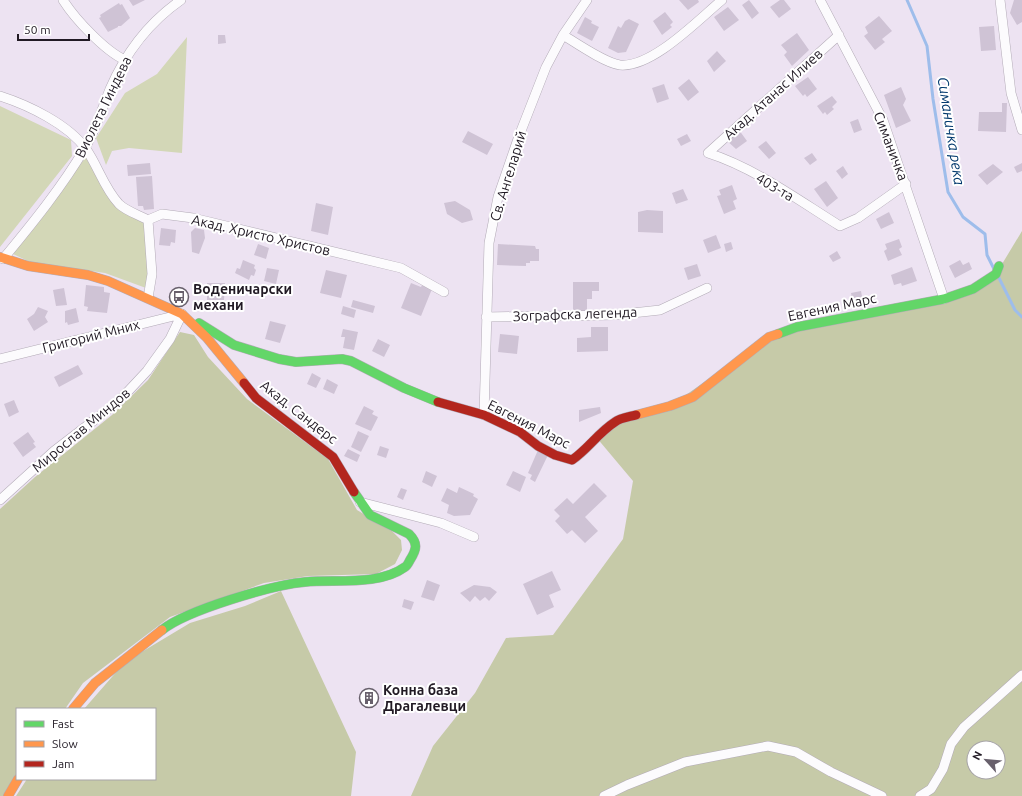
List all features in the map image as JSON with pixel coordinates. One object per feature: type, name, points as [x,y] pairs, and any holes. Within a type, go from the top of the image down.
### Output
[{"type":"street","points":[[63,0],[72,14],[98,40],[119,58],[125,60]]},
{"type":"street","name":"Виолета Гиндева","points":[[2,258],[69,174],[99,121],[110,90],[125,60],[140,36],[167,10],[181,0]]},
{"type":"street","name":"Св. Ангеларий","points":[[484,415],[489,242],[498,197],[521,129],[546,67],[563,35],[587,0]]},
{"type":"street","points":[[563,35],[610,62],[619,65],[631,64],[656,54],[722,0]]},
{"type":"street","name":"Симаничка","points":[[820,0],[883,120],[944,299]]},
{"type":"street","points":[[1000,0],[1011,92],[1022,130]]},
{"type":"street","name":"Акад. Атанас Илиев","points":[[708,153],[839,35]]},
{"type":"street","points":[[0,96],[15,101],[61,125],[85,148],[111,194],[120,205],[148,220],[152,274],[148,298]]},
{"type":"street","name":"403-та","points":[[708,153],[728,160],[840,226],[858,218],[906,184]]},
{"type":"street","name":"Акад. Христо Христов","points":[[148,220],[162,214],[193,218],[386,264],[401,268],[444,292]]},
{"type":"street","name":"Акад. Сандерс","points":[[2,258],[44,270],[99,278],[182,314],[207,338],[256,398],[333,457],[360,502],[370,515],[409,534],[414,539],[417,546],[415,553],[406,566],[378,579],[304,582],[278,586],[223,603],[171,624],[95,683],[74,708]]},
{"type":"street","name":"Евгения Марс","points":[[182,314],[195,320],[234,345],[243,349],[296,362],[342,359],[351,360],[404,388],[441,403],[484,415],[514,429],[555,455],[572,460],[581,454],[596,437],[616,421],[670,406],[693,396],[769,337],[797,327],[944,299],[973,289],[998,270]]},
{"type":"street","name":"Зографска легенда","points":[[486,317],[614,315],[660,310],[707,288]]},
{"type":"street","name":"Григорий Мних","points":[[0,359],[182,314]]},
{"type":"street","name":"Мирослав Миндов","points":[[0,500],[54,451],[119,401],[147,371],[170,338],[182,314]]},
{"type":"street","points":[[360,502],[377,508],[404,512],[441,522],[474,537]]},
{"type":"street","points":[[920,796],[932,789],[943,769],[951,744],[964,727],[1022,675]]},
{"type":"street","points":[[604,796],[628,784],[685,762],[768,746],[796,752],[831,772],[882,796]]},
{"type":"street","points":[[8,796],[17,780]]},
{"type":"green space","points":[[187,37],[182,153],[129,148],[112,151],[106,165],[96,138],[125,93],[157,74]]},
{"type":"green space","points":[[0,106],[71,140],[72,156],[0,247]]},
{"type":"green space","points":[[86,157],[105,192],[148,218],[150,271],[146,288],[105,273],[30,262],[11,253]]},
{"type":"green space","points":[[1022,231],[1022,796],[411,796],[433,746],[475,693],[506,638],[553,635],[623,539],[633,481],[596,437],[616,421],[670,406],[769,337],[944,299],[996,274]]},
{"type":"green space","points":[[180,332],[194,335],[208,357],[247,399],[328,459],[357,510],[392,531],[401,540],[402,550],[395,564],[376,574],[308,576],[264,583],[170,617],[83,683],[66,708],[16,708],[16,777],[3,796],[0,796],[0,509],[35,477],[112,415],[148,380]]},
{"type":"green space","points":[[281,591],[356,752],[351,796],[16,796],[26,780],[156,780],[156,708],[85,708],[125,662],[190,623],[245,606]]},
{"type":"building","points":[[129,0],[145,0],[133,6]]},
{"type":"building","points":[[679,0],[698,0],[699,2],[688,10]]},
{"type":"building","points":[[749,0],[759,13],[752,19],[742,5]]},
{"type":"building","points":[[780,0],[784,0],[791,9],[779,18],[770,7]]},
{"type":"building","points":[[1014,0],[1022,0],[1022,22],[1017,25],[1010,13]]},
{"type":"building","points":[[119,3],[120,5],[122,4],[130,18],[121,26],[118,26],[108,32],[99,18],[101,17],[100,15]]},
{"type":"building","points":[[728,7],[739,20],[724,31],[714,17]]},
{"type":"building","points":[[665,12],[673,22],[670,25],[672,27],[662,35],[653,21]]},
{"type":"building","points":[[879,16],[892,31],[882,39],[885,42],[875,50],[864,36],[868,33],[865,27]]},
{"type":"building","points":[[585,17],[592,21],[591,23],[599,27],[592,41],[577,33]]},
{"type":"building","points":[[629,19],[639,24],[626,52],[618,53],[608,48],[618,26],[621,28],[625,21]]},
{"type":"building","points":[[994,26],[996,50],[981,51],[979,27]]},
{"type":"building","points":[[797,33],[809,50],[792,66],[784,55],[787,52],[781,45]]},
{"type":"building","points":[[218,35],[225,35],[226,43],[218,44]]},
{"type":"building","points":[[717,51],[726,61],[714,72],[707,61]]},
{"type":"building","points":[[808,77],[817,89],[807,97],[805,94],[803,96],[795,86]]},
{"type":"building","points":[[689,79],[699,92],[688,101],[678,88]]},
{"type":"building","points":[[664,84],[669,99],[657,103],[652,88]]},
{"type":"building","points":[[901,87],[906,99],[903,105],[911,121],[896,128],[884,95]]},
{"type":"building","points":[[832,96],[837,102],[832,107],[834,109],[827,115],[825,112],[823,114],[817,106]]},
{"type":"building","points":[[1002,103],[1007,103],[1006,132],[978,131],[979,112],[1002,112]]},
{"type":"building","points":[[858,119],[862,130],[854,133],[850,122]]},
{"type":"building","points":[[739,130],[747,141],[736,149],[726,140]]},
{"type":"building","points":[[468,131],[493,144],[487,155],[462,142]]},
{"type":"building","points":[[687,134],[691,141],[681,146],[677,139]]},
{"type":"building","points":[[766,141],[776,153],[769,159],[758,147]]},
{"type":"building","points":[[812,153],[817,160],[810,165],[804,158]]},
{"type":"building","points":[[150,163],[151,174],[128,176],[127,165]]},
{"type":"building","points":[[1022,163],[1022,171],[1017,173],[1014,167]]},
{"type":"building","points":[[993,164],[1003,172],[987,185],[978,175]]},
{"type":"building","points":[[843,166],[848,174],[842,179],[836,171]]},
{"type":"building","points":[[152,176],[154,209],[144,210],[143,206],[138,206],[136,177]]},
{"type":"building","points":[[826,181],[838,198],[827,207],[814,189]]},
{"type":"building","points":[[732,185],[737,199],[733,201],[736,209],[724,214],[717,196],[721,195],[719,190]]},
{"type":"building","points":[[683,189],[688,200],[676,204],[672,193]]},
{"type":"building","points":[[455,201],[470,210],[473,220],[462,223],[447,214],[444,203]]},
{"type":"building","points":[[316,203],[333,207],[328,235],[311,231]]},
{"type":"building","points":[[647,210],[663,211],[663,233],[638,232],[638,212]]},
{"type":"building","points":[[889,212],[894,223],[881,229],[876,219]]},
{"type":"building","points":[[161,228],[176,230],[175,243],[171,242],[170,246],[159,245]]},
{"type":"building","points":[[195,228],[204,230],[205,238],[199,254],[192,252],[191,232]]},
{"type":"building","points":[[716,235],[721,248],[708,253],[703,240]]},
{"type":"building","points":[[899,239],[902,247],[899,249],[902,255],[888,261],[884,251],[887,249],[885,244]]},
{"type":"building","points":[[731,242],[733,249],[726,252],[724,244]]},
{"type":"building","points":[[258,244],[269,248],[266,259],[254,255]]},
{"type":"building","points":[[498,244],[535,246],[536,249],[539,249],[539,261],[530,261],[530,263],[526,263],[526,266],[497,265]]},
{"type":"building","points":[[837,251],[841,258],[833,262],[829,256]]},
{"type":"building","points":[[243,260],[255,265],[254,268],[256,270],[254,276],[251,275],[249,280],[235,273],[237,268],[240,269]]},
{"type":"building","points":[[960,260],[963,265],[969,262],[972,269],[955,278],[949,266]]},
{"type":"building","points":[[697,264],[701,276],[688,280],[684,268]]},
{"type":"building","points":[[912,267],[917,281],[902,286],[901,283],[894,285],[891,275]]},
{"type":"building","points":[[267,268],[279,270],[276,284],[264,281]]},
{"type":"building","points":[[326,270],[347,275],[341,298],[320,293]]},
{"type":"building","points":[[573,282],[599,282],[599,291],[592,291],[592,299],[587,299],[587,311],[573,311]]},
{"type":"building","points":[[207,283],[225,283],[224,300],[207,300]]},
{"type":"building","points":[[411,283],[432,289],[421,316],[401,308]]},
{"type":"building","points":[[86,285],[104,287],[104,292],[110,293],[107,313],[87,311],[88,307],[84,306]]},
{"type":"building","points":[[64,288],[67,305],[56,306],[53,290]]},
{"type":"building","points":[[861,291],[863,302],[853,304],[851,293]]},
{"type":"building","points":[[353,300],[375,306],[373,313],[351,307]]},
{"type":"building","points":[[343,306],[356,310],[354,318],[341,314]]},
{"type":"building","points":[[38,307],[48,311],[45,317],[48,322],[34,331],[27,319],[34,314]]},
{"type":"building","points":[[76,308],[79,322],[68,325],[67,322],[65,323],[65,311]]},
{"type":"building","points":[[270,321],[286,325],[280,343],[265,339]]},
{"type":"building","points":[[591,327],[608,327],[608,351],[577,352],[577,338],[591,337]]},
{"type":"building","points":[[343,329],[358,332],[354,350],[343,348],[345,337],[341,337]]},
{"type":"building","points":[[500,334],[519,336],[517,354],[498,352]]},
{"type":"building","points":[[378,339],[390,345],[384,357],[372,351]]},
{"type":"building","points":[[78,365],[83,374],[59,387],[54,377]]},
{"type":"building","points":[[312,373],[321,378],[316,388],[307,384]]},
{"type":"building","points":[[327,379],[338,385],[334,394],[323,389]]},
{"type":"building","points":[[14,400],[19,412],[9,417],[4,404]]},
{"type":"building","points":[[364,406],[374,411],[372,414],[378,417],[371,431],[355,424]]},
{"type":"building","points":[[600,407],[601,413],[579,422],[579,410]]},
{"type":"building","points":[[358,431],[369,436],[361,452],[351,447]]},
{"type":"building","points":[[28,432],[35,442],[33,443],[36,447],[23,457],[13,443]]},
{"type":"building","points":[[380,446],[389,449],[386,458],[377,455]]},
{"type":"building","points":[[348,449],[360,455],[357,462],[344,456]]},
{"type":"building","points":[[538,450],[548,455],[535,482],[530,479],[532,475],[528,473]]},
{"type":"building","points":[[426,471],[437,476],[432,487],[422,482]]},
{"type":"building","points":[[513,471],[526,477],[520,492],[506,485]]},
{"type":"building","points":[[594,483],[607,496],[585,517],[598,531],[585,543],[572,530],[567,534],[555,521],[560,516],[554,510],[567,498],[573,504]]},
{"type":"building","points":[[459,487],[474,494],[473,496],[478,499],[470,515],[454,516],[447,513],[449,505],[441,501],[447,488],[457,493]]},
{"type":"building","points":[[401,488],[407,490],[403,500],[397,497]]},
{"type":"building","points":[[552,571],[561,590],[549,595],[554,607],[537,615],[523,584]]},
{"type":"building","points":[[427,580],[440,585],[434,601],[421,597]]},
{"type":"building","points":[[474,585],[490,587],[497,592],[489,601],[485,597],[480,601],[475,596],[470,602],[460,593]]},
{"type":"building","points":[[404,599],[414,602],[411,610],[402,607]]},
{"type":"building","name":"Конна база Драгалевци","points":[[363,691],[376,691],[375,705],[362,704]]},
{"type":"waterway","name":"Симаничка река","points":[[907,0],[927,46],[933,99],[948,192],[963,217],[985,234],[987,255],[994,269]]},
{"type":"waterway","name":"Симаничка река","points":[[998,276],[1015,310],[1022,317]]},
{"type":"traffic: fast","points":[[778,334],[797,327],[944,299],[973,289],[996,274],[999,266]]},
{"type":"traffic: fast","points":[[199,323],[234,345],[279,359],[296,362],[342,359],[351,361],[404,388],[438,402]]},
{"type":"traffic: fast","points":[[162,630],[190,614],[252,593],[305,582],[357,580],[383,577],[395,573],[406,566],[416,546],[412,537],[409,534],[370,515],[354,492]]},
{"type":"traffic: slow","points":[[0,257],[28,266],[88,275],[108,281],[182,314],[207,338],[244,383]]},
{"type":"traffic: slow","points":[[636,415],[670,406],[693,397],[769,337],[778,334]]},
{"type":"traffic: slow","points":[[74,708],[95,683],[162,630]]},
{"type":"traffic: slow","points":[[8,796],[17,780]]},
{"type":"traffic: jam","points":[[244,383],[256,398],[333,457],[354,492]]},
{"type":"traffic: jam","points":[[438,402],[484,415],[520,432],[538,446],[555,455],[572,460],[603,431],[615,422],[636,415]]},
{"type":"place","name":"Воденичарски механи","points":[[179,297]]},
{"type":"place","name":"Конна база Драгалевци","points":[[369,698]]}]
